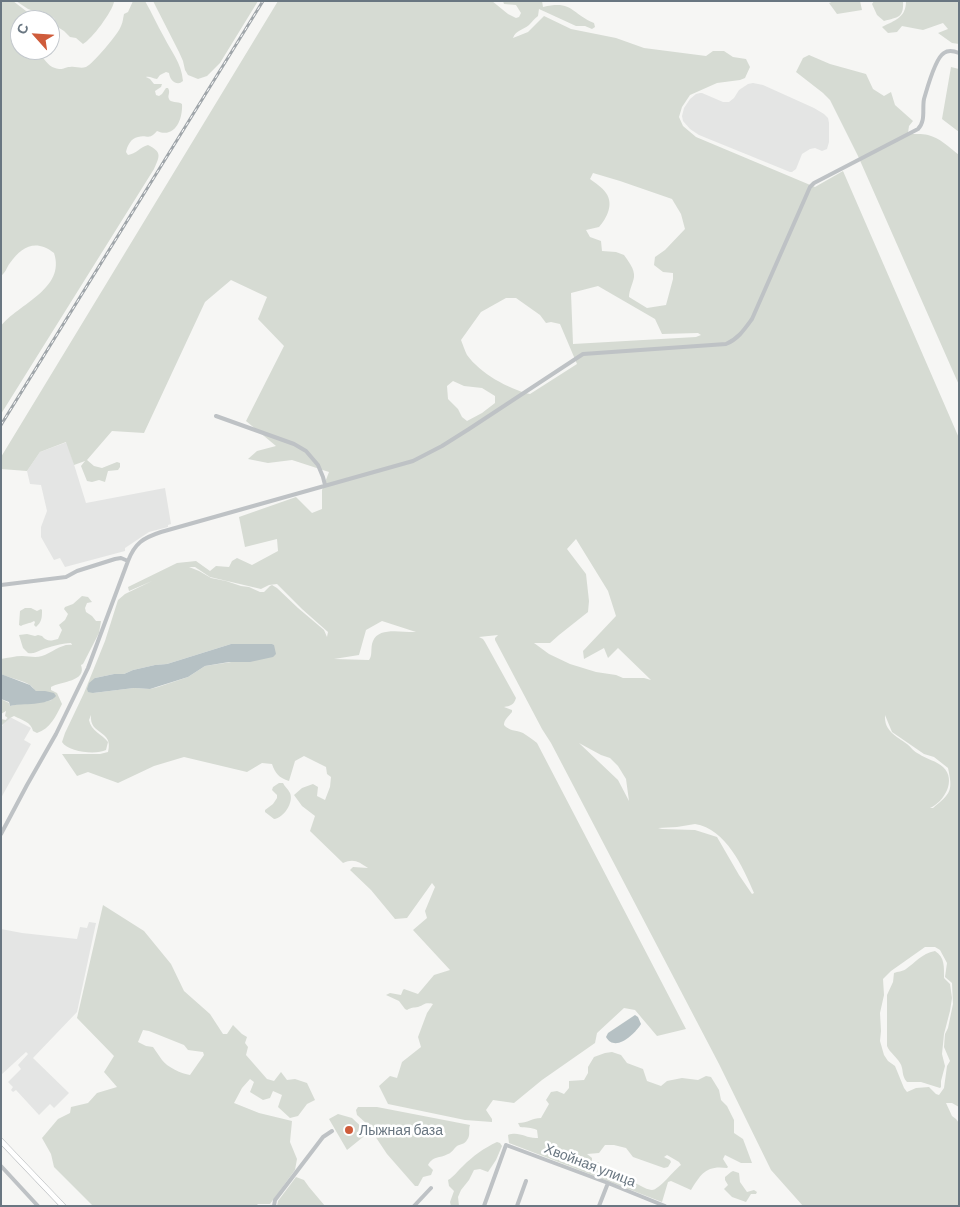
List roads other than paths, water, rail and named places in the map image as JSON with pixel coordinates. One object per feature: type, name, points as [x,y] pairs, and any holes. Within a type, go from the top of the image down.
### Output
[{"type":"main road","points":[[1,1141],[63,1206]]},
{"type":"street","points":[[1,834],[56,734],[88,668],[132,551],[138,543],[147,536],[412,461],[430,453],[469,429],[583,354],[726,344],[731,342],[745,330],[752,319],[810,187],[814,183],[918,129],[922,125],[924,100],[937,60],[949,51],[959,53]]},
{"type":"street","points":[[216,416],[294,444],[306,451],[318,465],[325,485]]},
{"type":"street","points":[[1,584],[66,577],[77,571],[115,559],[120,558],[128,561]]},
{"type":"street","points":[[274,1206],[275,1200],[323,1137],[332,1131]]},
{"type":"street","name":"Хвойная улица","points":[[484,1206],[506,1145],[665,1206]]},
{"type":"street","points":[[1,1166],[38,1206]]},
{"type":"street","points":[[516,1206],[526,1181]]},
{"type":"street","points":[[599,1206],[608,1183]]},
{"type":"street","points":[[414,1206],[431,1188]]},
{"type":"railway","points":[[1,425],[263,1]]},
{"type":"place","name":"Лыжная база","points":[[349,1130]]}]
